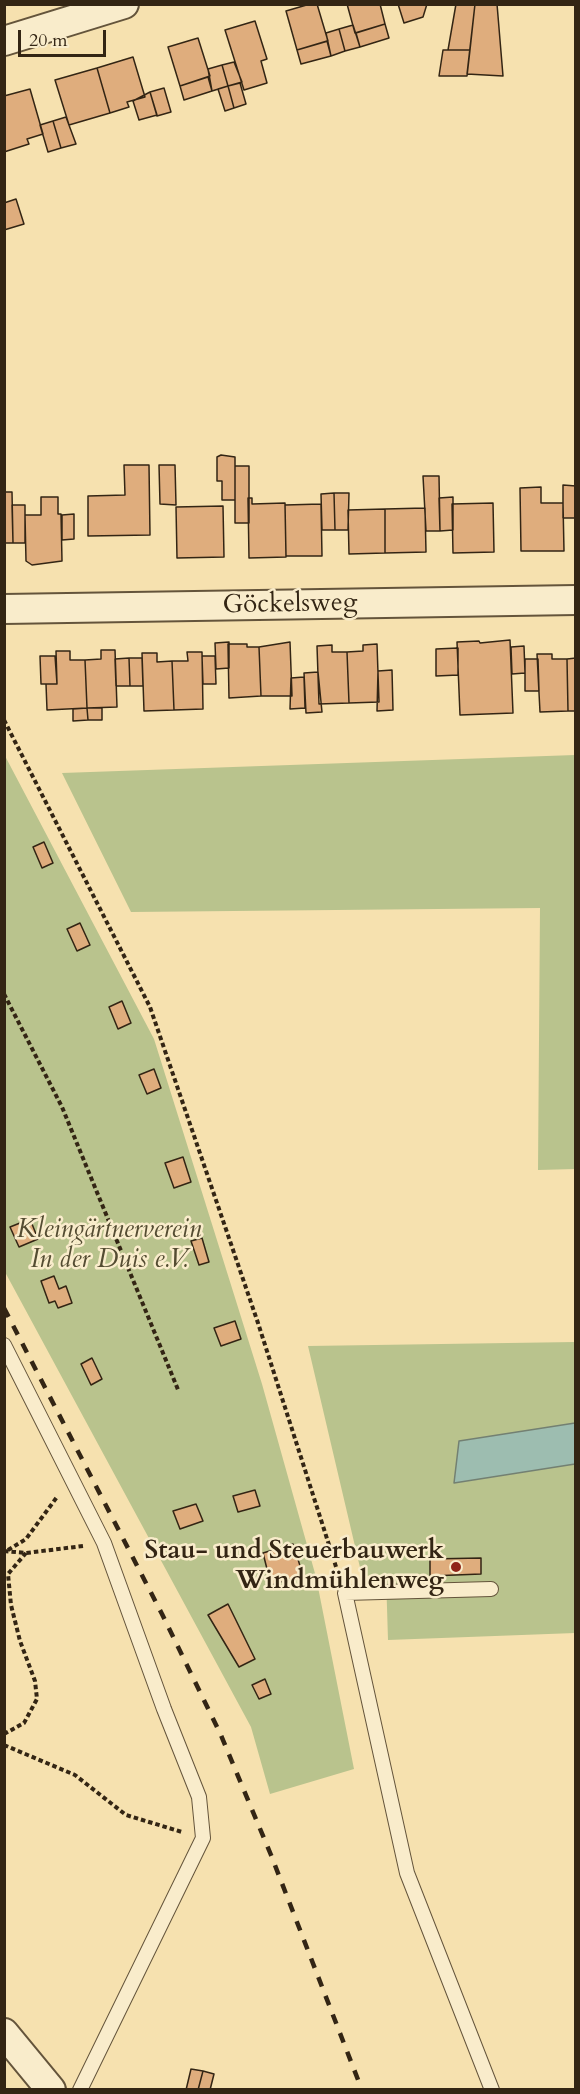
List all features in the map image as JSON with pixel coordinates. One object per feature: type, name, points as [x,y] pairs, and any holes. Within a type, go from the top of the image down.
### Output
[{"type":"street","points":[[4,40],[124,4]]},
{"type":"street","name":"Göckelsweg","points":[[4,609],[576,600]]},
{"type":"street","points":[[4,2033],[51,2090]]},
{"type":"lane","points":[[4,1345],[74,1479],[104,1543],[164,1709],[199,1797],[203,1838],[81,2090]]},
{"type":"lane","points":[[491,1589],[345,1593],[407,1873],[492,2090]]},
{"type":"path","points":[[4,720],[150,1007],[258,1323],[345,1593]]},
{"type":"path","points":[[4,994],[62,1107],[179,1392]]},
{"type":"path","points":[[6,1551],[26,1539],[47,1508],[74,1479]]},
{"type":"path","points":[[6,1551],[26,1553],[104,1543]]},
{"type":"path","points":[[4,1734],[24,1723],[37,1699],[35,1681],[20,1641],[11,1605],[8,1574],[26,1553]]},
{"type":"path","points":[[4,1745],[75,1775],[126,1815],[203,1838]]},
{"type":"green space","name":"Kleingärtnerverein In der Duis e.V.","points":[[4,754],[154,1039],[262,1384],[316,1577],[354,1769],[270,1794],[251,1727],[5,1272]]},
{"type":"green space","points":[[575,755],[575,1169],[538,1170],[540,908],[131,912],[62,773]]},
{"type":"green space","points":[[575,1342],[575,1423],[459,1441],[455,1483],[575,1464],[575,1633],[388,1640],[386,1575],[362,1576],[308,1346]]},
{"type":"shaded area","points":[[575,1423],[575,1464],[454,1483],[459,1441]]},
{"type":"building","points":[[317,4],[328,41],[297,50],[286,11]]},
{"type":"building","points":[[347,4],[380,4],[385,24],[355,33]]},
{"type":"building","points":[[398,4],[427,4],[423,17],[404,23]]},
{"type":"building","points":[[456,4],[475,4],[470,50],[448,50]]},
{"type":"building","points":[[475,4],[497,4],[503,76],[467,74]]},
{"type":"building","points":[[255,21],[267,59],[261,61],[267,83],[244,90],[225,30]]},
{"type":"building","points":[[385,24],[389,38],[360,47],[356,33]]},
{"type":"building","points":[[353,25],[360,47],[345,51],[339,29]]},
{"type":"building","points":[[339,29],[345,51],[331,56],[326,33]]},
{"type":"building","points":[[198,38],[210,76],[180,86],[168,47]]},
{"type":"building","points":[[327,41],[331,56],[301,64],[297,50]]},
{"type":"building","points":[[443,50],[470,50],[467,76],[439,76]]},
{"type":"building","points":[[133,57],[145,97],[127,102],[129,107],[110,113],[97,68]]},
{"type":"building","points":[[234,62],[242,82],[228,86],[222,65]]},
{"type":"building","points":[[222,65],[228,86],[212,91],[208,69]]},
{"type":"building","points":[[97,68],[110,113],[69,125],[55,80]]},
{"type":"building","points":[[208,77],[212,91],[184,100],[180,86]]},
{"type":"building","points":[[240,83],[246,104],[234,108],[228,86]]},
{"type":"building","points":[[228,86],[234,108],[225,111],[218,89]]},
{"type":"building","points":[[164,88],[171,112],[157,116],[150,92]]},
{"type":"building","points":[[30,89],[43,134],[27,139],[29,144],[4,152],[4,96]]},
{"type":"building","points":[[150,92],[157,115],[139,120],[133,101]]},
{"type":"building","points":[[66,117],[76,144],[61,148],[53,121]]},
{"type":"building","points":[[53,121],[61,148],[48,152],[40,125]]},
{"type":"building","points":[[16,199],[24,224],[4,230],[4,203]]},
{"type":"building","points":[[221,455],[235,457],[235,500],[222,500],[222,481],[217,481],[217,457]]},
{"type":"building","points":[[124,465],[149,465],[150,535],[88,536],[88,496],[125,495]]},
{"type":"building","points":[[159,465],[175,465],[176,505],[160,504]]},
{"type":"building","points":[[235,466],[249,466],[249,523],[235,523]]},
{"type":"building","points":[[423,476],[439,476],[440,531],[426,531]]},
{"type":"building","points":[[563,485],[576,486],[576,518],[563,518]]},
{"type":"building","points":[[541,487],[541,503],[563,503],[564,551],[521,551],[520,488]]},
{"type":"building","points":[[4,492],[12,492],[13,543],[4,543]]},
{"type":"building","points":[[334,493],[335,530],[322,530],[321,494]]},
{"type":"building","points":[[334,493],[349,493],[348,530],[335,530]]},
{"type":"building","points":[[41,497],[58,497],[58,514],[61,514],[62,561],[32,565],[26,561],[25,515],[41,515]]},
{"type":"building","points":[[453,497],[453,530],[440,531],[439,498]]},
{"type":"building","points":[[248,498],[252,498],[252,504],[285,503],[286,557],[249,558]]},
{"type":"building","points":[[493,503],[494,552],[453,553],[452,504]]},
{"type":"building","points":[[321,504],[322,556],[286,556],[285,505]]},
{"type":"building","points":[[12,505],[25,505],[25,543],[13,543]]},
{"type":"building","points":[[223,506],[224,557],[177,558],[176,507]]},
{"type":"building","points":[[425,508],[426,552],[385,553],[385,509]]},
{"type":"building","points":[[385,509],[385,553],[349,554],[348,510]]},
{"type":"building","points":[[74,514],[74,539],[62,540],[62,515]]},
{"type":"building","points":[[510,640],[513,713],[460,715],[457,642],[479,641],[480,643]]},
{"type":"building","points":[[229,642],[229,668],[216,669],[215,643]]},
{"type":"building","points":[[290,642],[292,696],[261,696],[259,647]]},
{"type":"building","points":[[228,644],[247,644],[247,647],[259,647],[261,696],[229,698]]},
{"type":"building","points":[[377,644],[379,702],[349,703],[347,652],[363,651],[363,645]]},
{"type":"building","points":[[332,645],[332,652],[347,652],[349,703],[319,704],[317,646]]},
{"type":"building","points":[[524,646],[525,673],[512,674],[511,647]]},
{"type":"building","points":[[458,648],[458,675],[436,676],[436,649]]},
{"type":"building","points":[[101,650],[115,650],[117,707],[87,708],[85,660],[101,659]]},
{"type":"building","points":[[56,651],[70,651],[70,660],[85,660],[87,708],[47,710],[46,684],[57,684]]},
{"type":"building","points":[[187,652],[202,652],[203,709],[174,710],[172,661],[188,661]]},
{"type":"building","points":[[142,653],[157,653],[157,662],[172,661],[174,710],[144,711]]},
{"type":"building","points":[[537,654],[552,654],[552,659],[567,659],[568,711],[540,712]]},
{"type":"building","points":[[40,656],[55,656],[57,684],[41,684]]},
{"type":"building","points":[[202,656],[215,656],[216,684],[203,684]]},
{"type":"building","points":[[129,658],[142,658],[143,686],[130,686]]},
{"type":"building","points":[[129,658],[130,686],[116,686],[115,659]]},
{"type":"building","points":[[576,658],[576,711],[568,711],[567,659]]},
{"type":"building","points":[[525,659],[538,659],[539,691],[525,691]]},
{"type":"building","points":[[392,670],[393,710],[377,711],[378,671]]},
{"type":"building","points":[[318,672],[322,712],[306,713],[304,673]]},
{"type":"building","points":[[304,677],[305,708],[290,709],[291,678]]},
{"type":"building","points":[[87,708],[102,708],[102,720],[88,720]]},
{"type":"building","points":[[87,708],[88,720],[73,721],[73,709]]},
{"type":"building","points":[[44,842],[53,863],[42,868],[33,847]]},
{"type":"building","points":[[80,923],[90,945],[77,951],[67,929]]},
{"type":"building","points":[[122,1001],[131,1023],[118,1029],[109,1007]]},
{"type":"building","points":[[154,1069],[161,1088],[147,1094],[139,1075]]},
{"type":"building","points":[[183,1157],[191,1182],[174,1188],[165,1163]]},
{"type":"building","points":[[30,1219],[38,1239],[19,1247],[10,1227]]},
{"type":"building","points":[[202,1238],[209,1262],[199,1265],[191,1241]]},
{"type":"building","points":[[54,1276],[59,1289],[66,1286],[72,1303],[58,1308],[55,1301],[49,1303],[41,1281]]},
{"type":"building","points":[[235,1321],[241,1339],[221,1346],[214,1328]]},
{"type":"building","points":[[92,1358],[102,1379],[91,1385],[81,1364]]},
{"type":"building","points":[[255,1490],[260,1506],[238,1512],[233,1496]]},
{"type":"building","points":[[196,1504],[203,1521],[180,1529],[173,1511]]},
{"type":"building","points":[[293,1544],[303,1575],[271,1585],[263,1553]]},
{"type":"building","name":"Stau- und Steuerbauwerk Windmühlenweg","points":[[481,1558],[481,1574],[430,1576],[430,1559]]},
{"type":"building","points":[[228,1604],[255,1659],[239,1667],[208,1615]]},
{"type":"building","points":[[265,1679],[271,1694],[259,1699],[252,1685]]},
{"type":"building","points":[[191,2069],[203,2071],[198,2090],[186,2090]]},
{"type":"building","points":[[203,2071],[214,2074],[210,2090],[198,2090]]},
{"type":"railway","points":[[4,1308],[162,1614],[220,1733],[271,1855],[362,2090]]},
{"type":"place","name":"Stau- und Steuerbauwerk Windmühlenweg","points":[[456,1567]]}]
